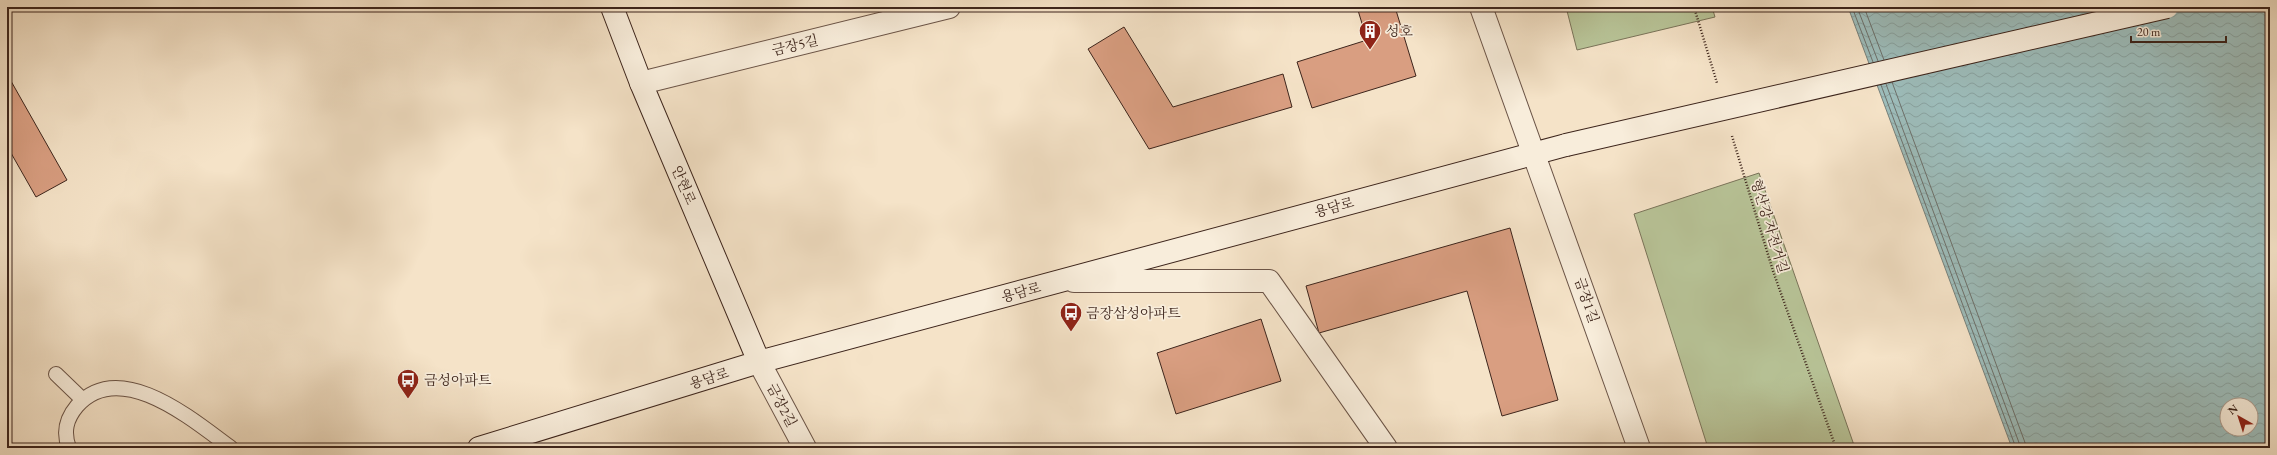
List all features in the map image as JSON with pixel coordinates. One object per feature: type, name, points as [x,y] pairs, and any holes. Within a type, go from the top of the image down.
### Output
[{"type":"main road","name":"안현로","points":[[612,7],[641,83],[759,362]]},
{"type":"main road","name":"금장5길","points":[[641,83],[949,7]]},
{"type":"main road","name":"금장1길","points":[[1481,7],[1535,152],[1639,448]]},
{"type":"main road","name":"용담로","points":[[479,448],[513,443],[759,362],[1535,152],[2167,7]]},
{"type":"main road","points":[[1061,281],[1269,281],[1386,448]]},
{"type":"main road","name":"금장2길","points":[[759,362],[805,448]]},
{"type":"lane","points":[[56,374],[83,400]]},
{"type":"lane","points":[[69,448],[65,438],[68,417],[83,400],[103,391],[124,388],[149,394],[188,416],[231,448]]},
{"type":"path","points":[[1694,7],[1719,90]]},
{"type":"path","name":"형산강 자전거길","points":[[1730,128],[1773,271],[1836,448]]},
{"type":"green space","points":[[1566,7],[1712,7],[1715,17],[1577,50]]},
{"type":"green space","points":[[1759,173],[1855,448],[1708,448],[1634,214]]},
{"type":"water","points":[[1848,7],[2270,7],[2270,448],[2012,448]]},
{"type":"building","name":"성호","points":[[1357,7],[1395,7],[1416,76],[1312,108],[1297,62],[1367,40]]},
{"type":"building","points":[[1124,27],[1173,107],[1283,74],[1292,107],[1149,149],[1088,49]]},
{"type":"building","points":[[7,74],[67,180],[36,197],[7,146]]},
{"type":"building","points":[[1510,228],[1558,400],[1502,416],[1467,291],[1319,333],[1306,286]]},
{"type":"building","points":[[1261,319],[1281,381],[1176,414],[1157,353]]},
{"type":"place","name":"성호","points":[[1370,50]]},
{"type":"place","name":"금장삼성아파트","points":[[1071,332]]},
{"type":"place","name":"금성아파트","points":[[408,400]]}]
